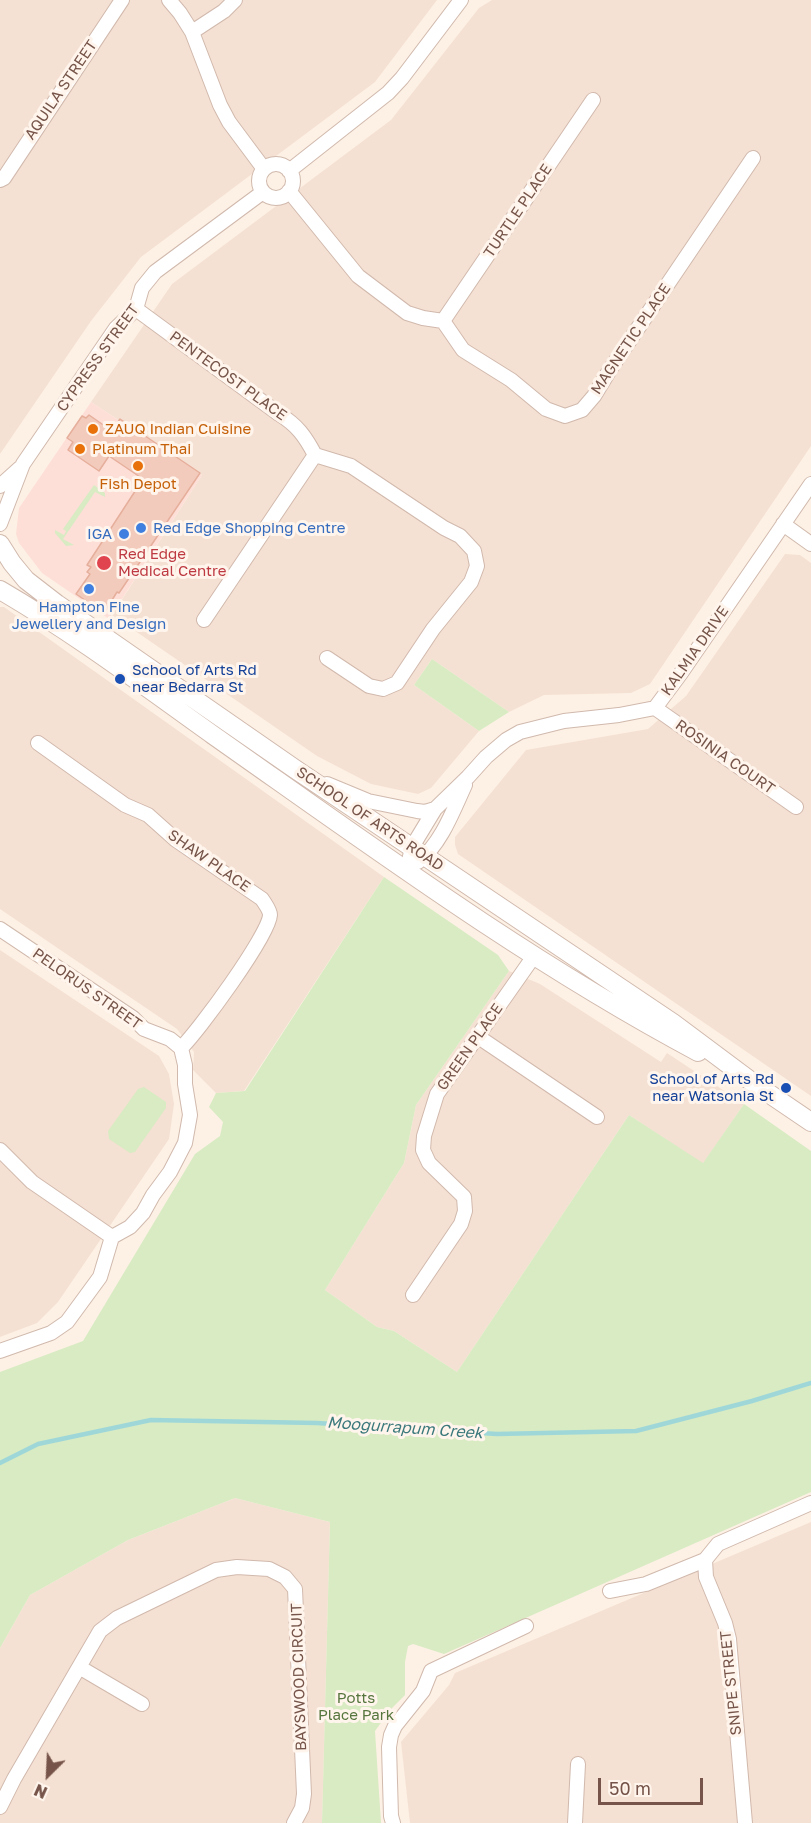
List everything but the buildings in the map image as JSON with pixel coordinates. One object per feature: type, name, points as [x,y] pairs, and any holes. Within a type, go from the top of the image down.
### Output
[{"type":"street","name":"AQUILA STREET","points":[[0,180],[4,178],[122,0]]},
{"type":"street","points":[[169,0],[192,32],[220,105],[229,122],[264,169]]},
{"type":"street","points":[[192,32],[224,11],[235,0]]},
{"type":"street","points":[[289,171],[388,93],[461,0]]},
{"type":"street","name":"TURTLE PLACE","points":[[443,321],[593,100]]},
{"type":"street","name":"MAGNETIC PLACE","points":[[443,321],[463,350],[511,380],[546,409],[565,416],[582,410],[594,396],[753,158]]},
{"type":"street","points":[[277,164],[289,171],[292,180],[290,191],[278,198],[273,198],[263,192],[259,178],[264,169],[277,164]]},
{"type":"street","points":[[290,191],[358,276],[407,313],[443,321]]},
{"type":"street","name":"CYPRESS STREET","points":[[0,486],[23,464],[116,328],[136,309],[142,288],[154,272],[263,192]]},
{"type":"street","name":"PENTECOST PLACE","points":[[136,309],[294,423],[306,438],[315,455]]},
{"type":"street","points":[[204,620],[315,455],[351,466],[444,528],[460,536],[474,551],[477,566],[471,582],[433,629],[397,683],[383,689],[369,686],[327,658]]},
{"type":"street","name":"CYPRESS STREET","points":[[0,524],[23,464]]},
{"type":"street","name":"KALMIA DRIVE","points":[[407,871],[419,851],[435,809],[506,740],[520,732],[564,721],[620,715],[655,708],[811,483]]},
{"type":"street","points":[[783,524],[811,544]]},
{"type":"street","name":"SCHOOL OF ARTS ROAD","points":[[0,544],[26,580],[57,604],[295,769],[673,1023],[752,1082],[811,1122]]},
{"type":"street","name":"SCHOOL OF ARTS ROAD","points":[[0,590],[84,644],[407,871],[534,956],[667,1036],[752,1082]]},
{"type":"street","name":"ROSINIA COURT","points":[[655,708],[796,807]]},
{"type":"street","name":"SHAW PLACE","points":[[38,743],[125,805],[148,815],[176,840],[262,899],[270,913],[267,928],[242,967],[194,1036],[181,1048]]},
{"type":"street","points":[[295,769],[368,801],[425,812],[435,809]]},
{"type":"street","name":"KALMIA DRIVE","points":[[419,851],[449,820],[468,777]]},
{"type":"street","name":"PELORUS STREET","points":[[0,929],[133,1018],[144,1029],[170,1039],[181,1048]]},
{"type":"street","name":"GREEN PLACE","points":[[413,1295],[461,1224],[465,1210],[464,1197],[429,1163],[423,1150],[424,1136],[437,1094],[534,956]]},
{"type":"street","points":[[477,1036],[597,1118]]},
{"type":"street","points":[[0,1351],[51,1333],[67,1322],[100,1276],[112,1237],[130,1227],[144,1213],[153,1195],[170,1172],[185,1143],[190,1115],[181,1048]]},
{"type":"street","points":[[0,1150],[32,1182],[112,1237]]},
{"type":"street","points":[[610,1591],[646,1584],[705,1560],[718,1544],[811,1503]]},
{"type":"street","name":"SNIPE STREET","points":[[705,1560],[706,1577],[725,1623],[729,1639],[745,1823]]},
{"type":"street","name":"BAYSWOOD CIRCUIT","points":[[0,1808],[14,1779],[100,1631],[117,1618],[216,1570],[237,1567],[269,1569],[285,1577],[295,1588],[304,1794],[302,1808],[294,1823]]},
{"type":"street","points":[[393,1823],[389,1747],[391,1735],[395,1726],[423,1691],[430,1671],[526,1626]]},
{"type":"street","points":[[79,1667],[142,1704]]},
{"type":"street","points":[[575,1823],[578,1764]]},
{"type":"shaded area","points":[[0,0],[437,0],[375,82],[141,257],[91,321],[0,454]]},
{"type":"shaded area","points":[[492,0],[811,0],[811,446],[650,684],[631,693],[544,695],[509,712],[432,659],[414,685],[479,731],[431,788],[418,794],[371,784],[317,756],[112,615],[202,475],[91,402],[172,284],[391,120],[479,8]]},
{"type":"shaded area","points":[[91,402],[202,475],[109,619],[42,573],[19,543],[16,534],[19,508]]},
{"type":"shaded area","points":[[785,554],[800,555],[811,563],[811,1096],[458,854],[455,845],[455,837],[526,750],[648,729],[686,696]]},
{"type":"shaded area","points":[[0,607],[4,607],[384,877],[244,1091],[216,1093],[193,1070],[194,1052],[177,1029],[0,909]]},
{"type":"shaded area","points":[[0,950],[159,1056],[169,1074],[174,1104],[169,1139],[58,1302],[37,1323],[0,1337]]},
{"type":"shaded area","points":[[509,971],[540,984],[661,1062],[667,1053],[744,1104],[703,1164],[629,1115],[457,1372],[394,1331],[377,1327],[325,1290],[404,1163],[416,1105]]},
{"type":"shaded area","points":[[235,1498],[330,1522],[322,1823],[0,1823],[0,1648],[30,1595],[128,1540]]},
{"type":"shaded area","points":[[811,1522],[811,1823],[410,1823],[401,1742],[449,1685],[455,1673]]},
{"type":"green space","points":[[94,485],[105,493],[105,497],[95,492],[63,539],[74,545],[66,546],[55,530],[64,535],[66,531],[63,529]]},
{"type":"green space","points":[[432,659],[509,712],[479,731],[414,685]]},
{"type":"green space","name":"Potts Place Park","points":[[384,877],[498,955],[509,971],[416,1105],[404,1163],[325,1290],[377,1327],[394,1331],[457,1372],[629,1115],[703,1163],[744,1104],[811,1151],[811,1492],[444,1654],[413,1644],[408,1646],[405,1662],[405,1695],[375,1731],[381,1823],[322,1823],[330,1522],[235,1498],[128,1540],[30,1595],[0,1648],[0,1372],[83,1341],[195,1154],[220,1136],[223,1122],[209,1107],[216,1093],[245,1091]]},
{"type":"green space","points":[[144,1087],[166,1102],[166,1108],[135,1152],[130,1153],[109,1139],[108,1131],[138,1089]]},
{"type":"waterway","name":"Moogurrapum Creek","points":[[0,1463],[38,1444],[151,1420],[317,1423],[497,1434],[636,1431],[811,1383]]},
{"type":"place","name":"ZAUQ Indian Cuisine","points":[[93,429]]},
{"type":"place","name":"Platinum Thai","points":[[80,449]]},
{"type":"place","name":"Fish Depot","points":[[138,466]]},
{"type":"place","name":"Red Edge Shopping Centre","points":[[141,528]]},
{"type":"place","name":"IGA","points":[[124,534]]},
{"type":"place","name":"Red Edge Medical Centre","points":[[104,563]]},
{"type":"place","name":"Hampton Fine Jewellery and Design","points":[[89,589]]},
{"type":"place","name":"School of Arts Rd near Bedarra St","points":[[120,679]]},
{"type":"place","name":"School of Arts Rd near Watsonia St","points":[[786,1088]]}]
